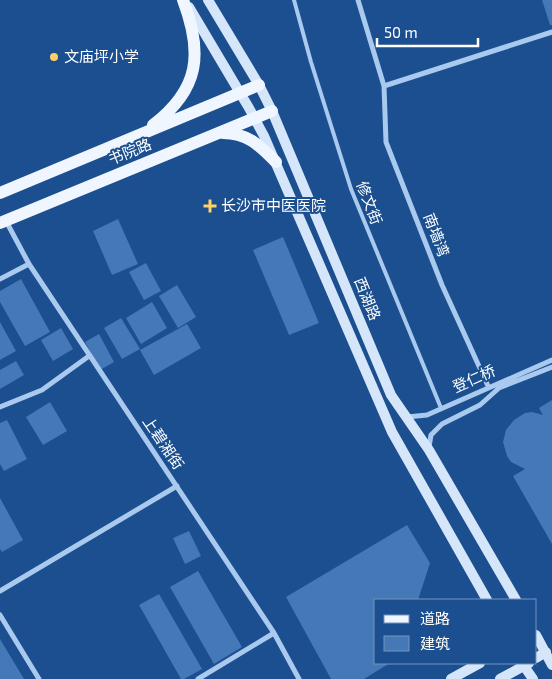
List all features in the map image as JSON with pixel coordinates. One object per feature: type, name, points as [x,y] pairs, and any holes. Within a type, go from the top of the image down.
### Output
[{"type":"main road","name":"西湖路","points":[[184,0],[254,118],[276,162],[388,424],[485,599]]},
{"type":"main road","points":[[135,138],[169,112],[185,92],[191,79],[196,44],[184,0]]},
{"type":"main road","name":"西湖路","points":[[208,0],[260,84],[386,386],[405,417],[429,450],[515,599]]},
{"type":"main road","name":"书院路","points":[[0,193],[260,84]]},
{"type":"main road","name":"书院路","points":[[3,222],[272,111]]},
{"type":"main road","points":[[214,135],[229,133],[246,136],[254,140],[276,162]]},
{"type":"main road","points":[[537,637],[552,665]]},
{"type":"main road","points":[[537,657],[546,652]]},
{"type":"main road","points":[[451,679],[477,664]]},
{"type":"main road","points":[[500,679],[525,664],[533,679]]},
{"type":"street","name":"南墙湾","points":[[358,0],[384,86],[386,142],[442,285],[488,386]]},
{"type":"street","points":[[384,86],[552,32]]},
{"type":"street","name":"上碧湘街","points":[[3,222],[89,356],[274,632],[299,679]]},
{"type":"street","points":[[0,279],[29,264]]},
{"type":"street","points":[[0,407],[42,390],[89,356]]},
{"type":"street","name":"登仁桥","points":[[405,417],[420,417],[488,386],[552,360]]},
{"type":"street","name":"登仁桥","points":[[429,450],[431,435],[442,424],[480,405],[499,388],[552,367]]},
{"type":"street","points":[[0,591],[177,486]]},
{"type":"street","points":[[0,615],[40,679]]},
{"type":"street","points":[[198,679],[274,632]]},
{"type":"lane","name":"修文街","points":[[294,0],[313,71],[351,189],[441,408]]},
{"type":"building","points":[[542,0],[552,0],[552,25],[550,25]]},
{"type":"building","points":[[118,219],[138,264],[112,275],[93,231]]},
{"type":"building","points":[[283,237],[319,323],[289,335],[253,250]]},
{"type":"building","points":[[146,263],[161,291],[144,300],[129,272]]},
{"type":"building","points":[[21,279],[50,332],[25,346],[0,302],[0,291]]},
{"type":"building","points":[[177,285],[196,317],[178,328],[159,296]]},
{"type":"building","points":[[152,302],[167,328],[141,344],[126,318]]},
{"type":"building","points":[[121,318],[140,349],[122,359],[104,328]]},
{"type":"building","points":[[0,322],[16,351],[0,360]]},
{"type":"building","points":[[187,324],[201,348],[154,375],[140,350]]},
{"type":"building","points":[[61,328],[73,349],[53,361],[41,340]]},
{"type":"building","points":[[99,334],[114,362],[100,370],[85,342]]},
{"type":"building","points":[[16,361],[24,375],[0,389],[0,370]]},
{"type":"building","points":[[552,400],[552,544],[513,476],[525,469],[511,462],[503,442],[506,430],[514,420],[525,413],[532,412],[543,415],[539,408]]},
{"type":"building","points":[[50,402],[67,431],[43,445],[26,417]]},
{"type":"building","points":[[7,420],[27,459],[4,471],[0,464],[0,423]]},
{"type":"building","points":[[0,498],[23,540],[2,552],[0,549]]},
{"type":"building","points":[[407,525],[430,563],[418,599],[374,599],[374,664],[388,664],[364,679],[331,679],[286,597]]},
{"type":"building","points":[[189,531],[201,556],[185,564],[173,538]]},
{"type":"building","points":[[198,571],[242,647],[214,664],[170,587]]},
{"type":"building","points":[[159,594],[202,669],[184,679],[181,679],[139,605]]},
{"type":"building","points":[[0,639],[24,679],[0,679]]},
{"type":"place","name":"文庙坪小学","points":[[54,57]]},
{"type":"place","name":"长沙市中医医院","points":[[210,206]]}]
